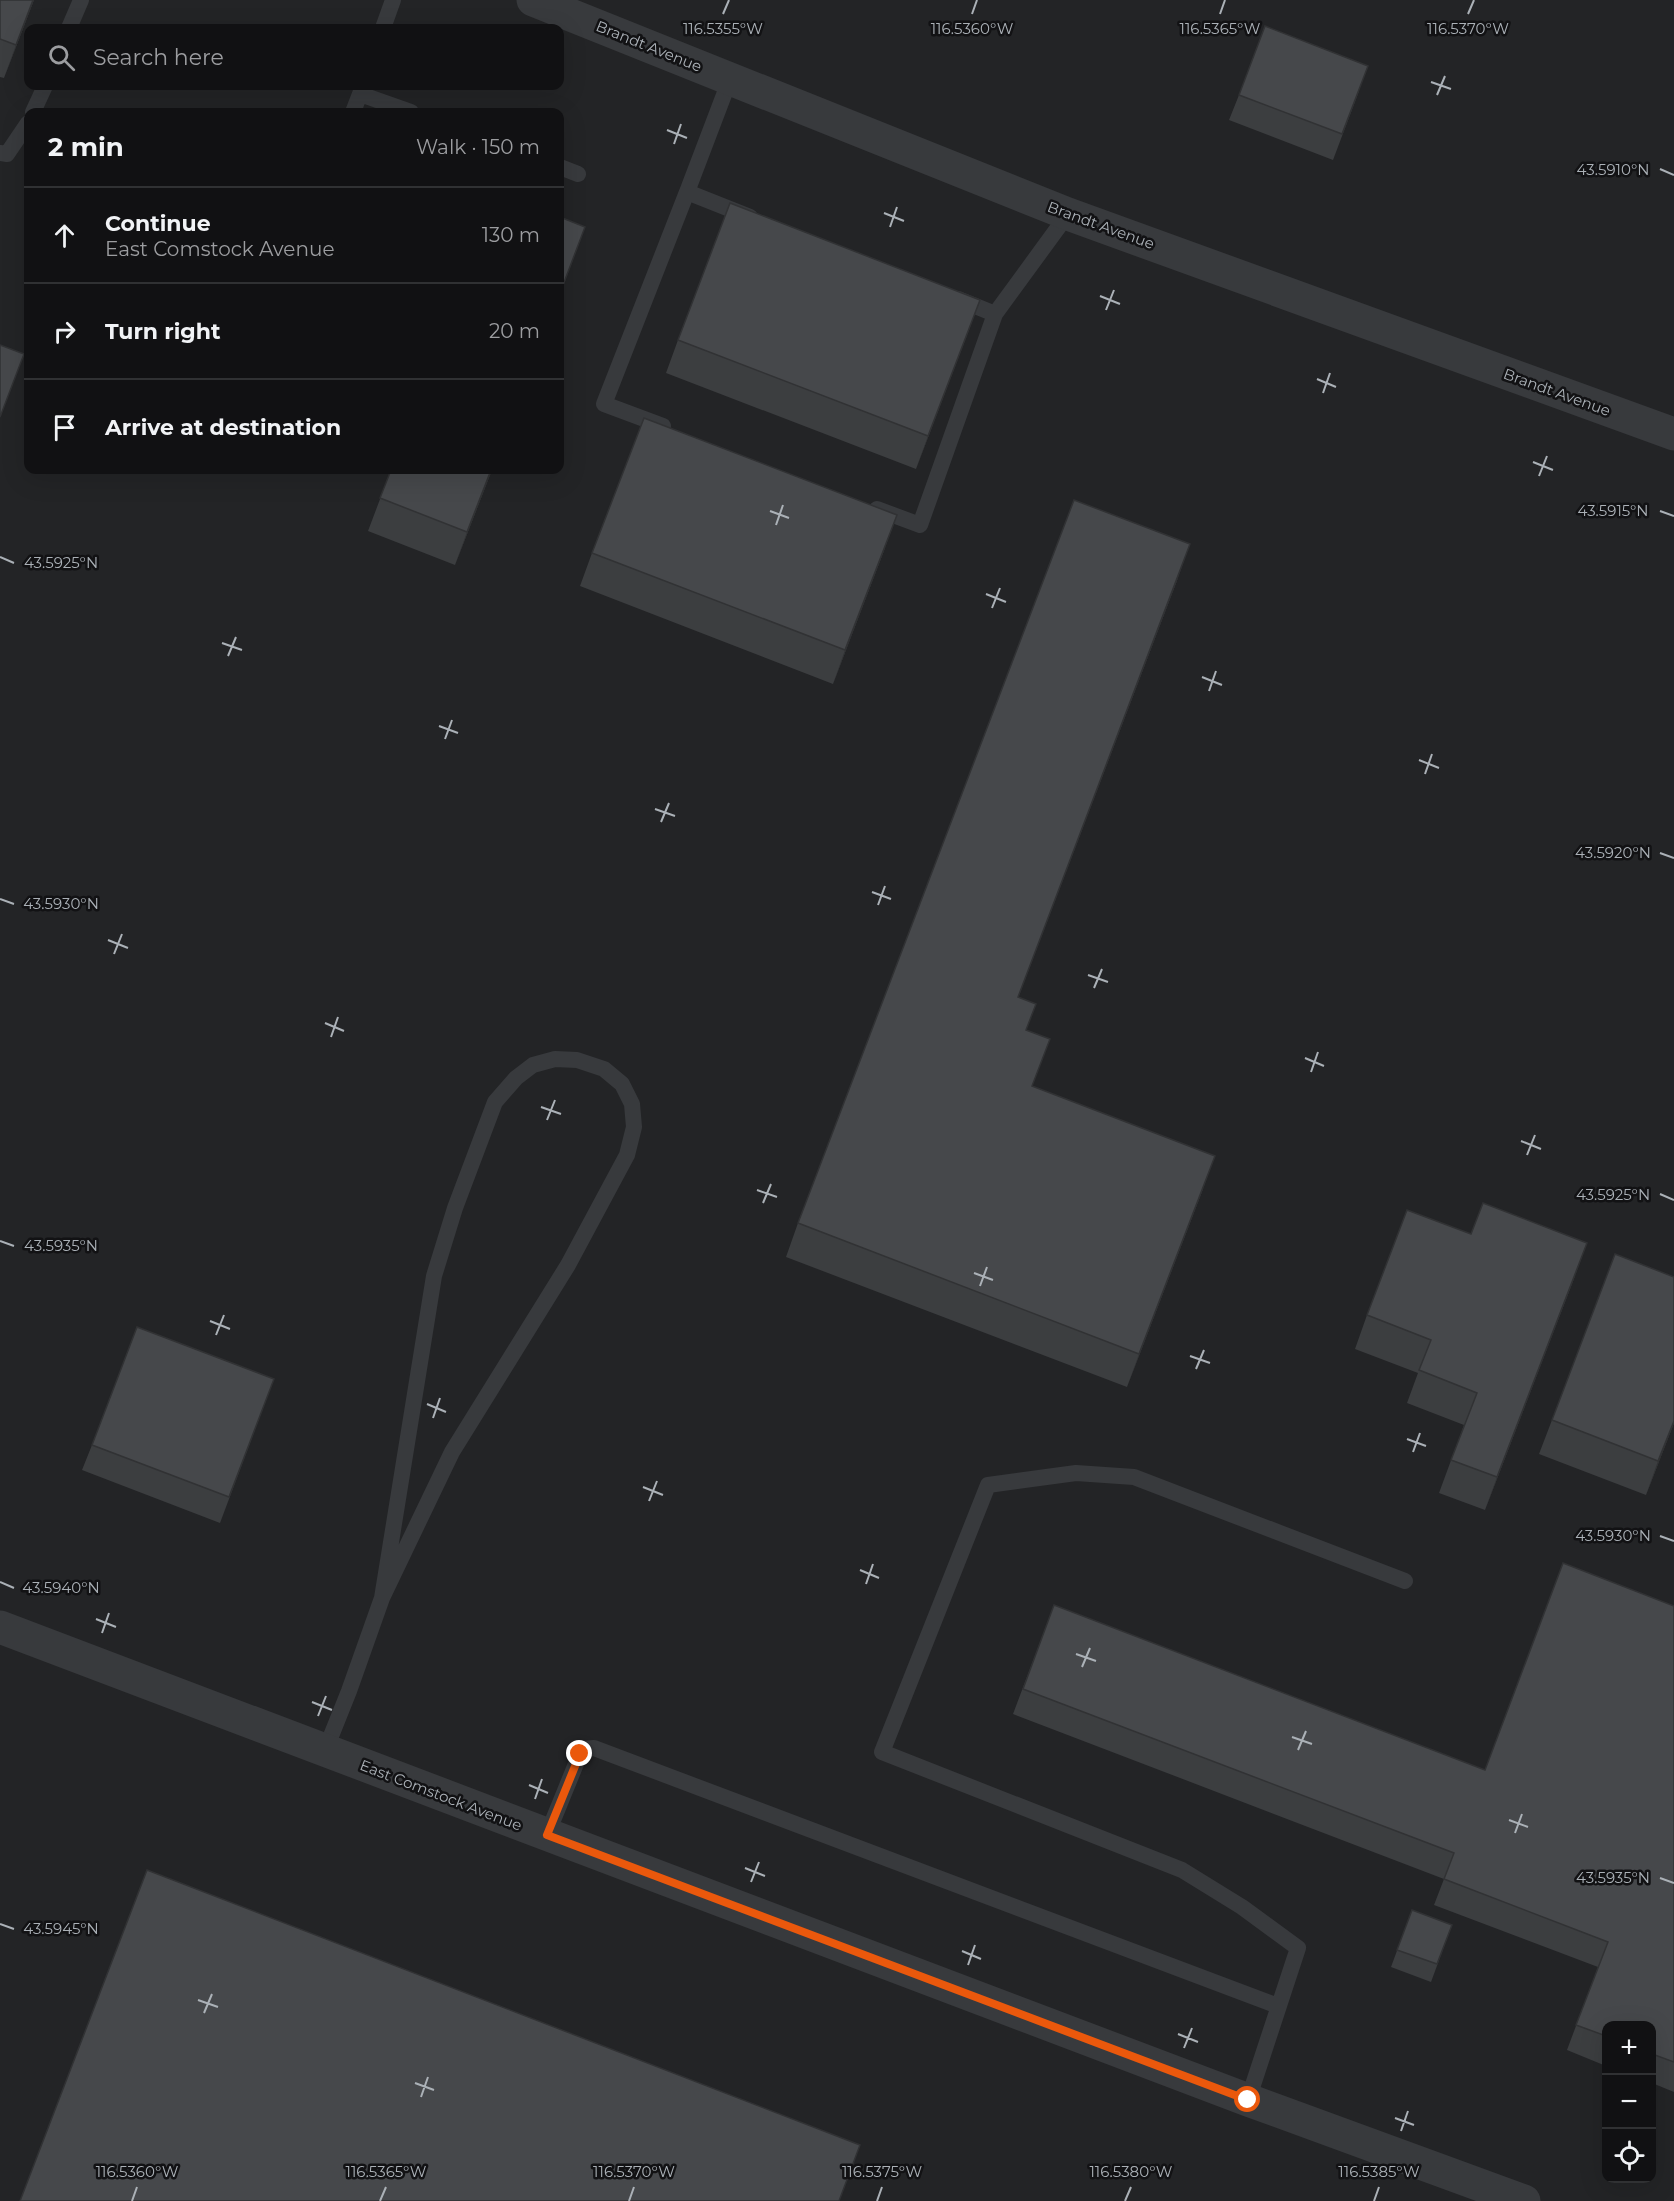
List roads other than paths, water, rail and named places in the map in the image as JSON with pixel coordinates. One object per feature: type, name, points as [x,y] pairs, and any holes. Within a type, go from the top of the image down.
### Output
[{"type":"street","name":"Brandt Avenue","points":[[533,0],[576,8],[730,79],[1068,214],[1674,434]]},
{"type":"street","name":"East Comstock Avenue","points":[[0,1627],[1248,2100],[1524,2201]]},
{"type":"lane","points":[[71,24],[81,0]]},
{"type":"lane","points":[[384,24],[393,0]]},
{"type":"lane","points":[[680,433],[604,404],[730,79]]},
{"type":"lane","points":[[35,108],[43,90]]},
{"type":"lane","points":[[354,108],[361,90],[402,108]]},
{"type":"lane","points":[[0,153],[8,154],[24,129]]},
{"type":"lane","points":[[564,169],[578,174]]},
{"type":"lane","points":[[687,192],[764,223]]},
{"type":"lane","points":[[865,504],[920,525],[995,314],[1068,214]]},
{"type":"lane","points":[[940,292],[995,314]]},
{"type":"lane","points":[[325,1751],[382,1598],[453,1452],[568,1264],[627,1155],[634,1127],[632,1104],[622,1083],[604,1069],[577,1060],[555,1059],[533,1065],[516,1078],[495,1102],[455,1208],[435,1276],[382,1598]]},
{"type":"lane","points":[[1248,2100],[1298,1948],[1242,1907],[1182,1870],[882,1752],[988,1485],[1076,1473],[1134,1477],[1405,1581]]},
{"type":"lane","points":[[547,1835],[580,1754],[585,1749],[594,1748],[1278,2006]]}]
